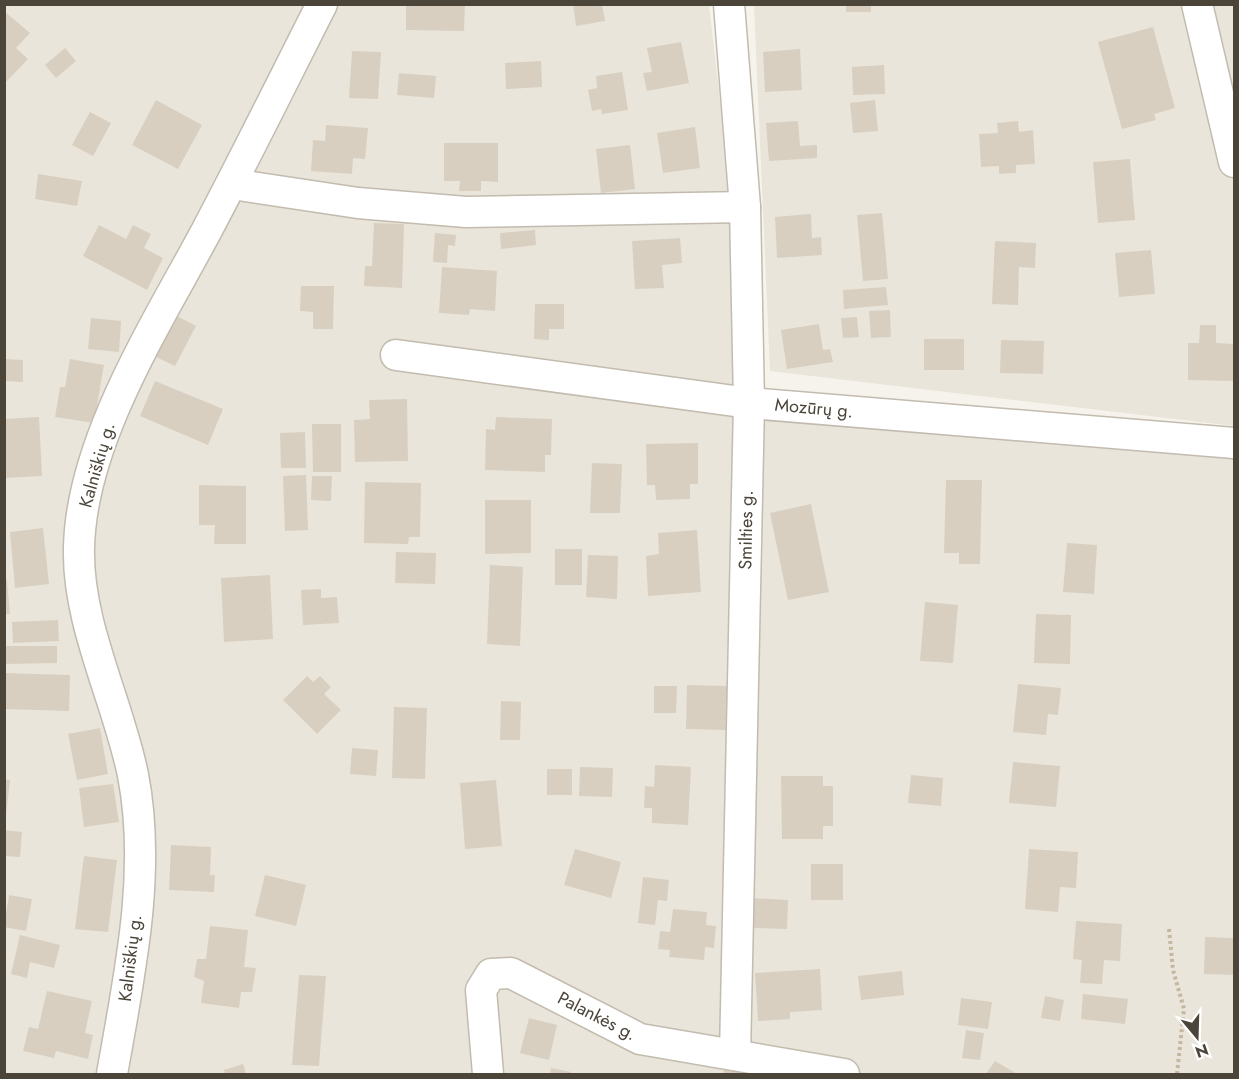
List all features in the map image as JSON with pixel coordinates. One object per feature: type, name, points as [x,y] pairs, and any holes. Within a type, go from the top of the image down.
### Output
[{"type":"street","name":"Kalniškių g.","points":[[112,1074],[136,914],[141,835],[133,774],[84,596],[79,549],[83,502],[109,418],[232,184],[322,4]]},
{"type":"street","name":"Smilties g.","points":[[729,4],[746,207],[749,402],[735,1055]]},
{"type":"street","points":[[1197,4],[1234,162]]},
{"type":"street","points":[[232,184],[358,202],[466,212],[746,207]]},
{"type":"street","name":"Mozūrų g.","points":[[396,356],[749,402],[1234,443]]},
{"type":"street","name":"Palankės g.","points":[[488,1074],[481,990],[490,974],[511,973],[640,1039],[844,1074]]},
{"type":"path","points":[[1169,929],[1173,970],[1184,1009],[1177,1074]]},
{"type":"shaded area","points":[[4,5],[709,5],[735,230],[734,416],[1234,456],[1234,1074],[5,1073]]},
{"type":"shaded area","points":[[754,5],[1234,5],[1234,426],[770,371]]},
{"type":"building","points":[[406,4],[465,4],[464,31],[406,30]]},
{"type":"building","points":[[573,4],[602,4],[605,21],[576,26]]},
{"type":"building","points":[[846,4],[871,4],[871,12],[846,12]]},
{"type":"building","points":[[4,11],[30,33],[16,48],[28,59],[4,84]]},
{"type":"building","points":[[1153,27],[1175,108],[1154,114],[1156,120],[1122,129],[1098,42]]},
{"type":"building","points":[[681,42],[689,83],[647,91],[643,73],[652,72],[647,48]]},
{"type":"building","points":[[65,48],[76,61],[56,78],[45,65]]},
{"type":"building","points":[[800,49],[802,90],[765,92],[763,52]]},
{"type":"building","points":[[352,51],[381,52],[378,99],[349,98]]},
{"type":"building","points":[[541,61],[542,87],[506,89],[505,63]]},
{"type":"building","points":[[884,65],[885,94],[853,95],[852,67]]},
{"type":"building","points":[[622,72],[628,110],[602,114],[601,109],[592,111],[588,90],[597,88],[596,76]]},
{"type":"building","points":[[399,73],[436,76],[434,98],[397,95]]},
{"type":"building","points":[[156,100],[202,125],[178,169],[132,145]]},
{"type":"building","points":[[875,100],[878,131],[853,133],[850,103]]},
{"type":"building","points":[[90,112],[111,123],[93,156],[72,145]]},
{"type":"building","points":[[798,121],[800,146],[817,145],[817,158],[769,161],[766,123]]},
{"type":"building","points":[[1018,121],[1019,132],[1033,130],[1035,164],[1016,165],[1016,173],[999,174],[999,166],[981,167],[979,134],[998,133],[997,123]]},
{"type":"building","points":[[326,125],[368,128],[365,159],[353,158],[352,174],[311,171],[313,140],[325,141]]},
{"type":"building","points":[[695,127],[700,168],[663,173],[657,133]]},
{"type":"building","points":[[444,143],[498,143],[498,182],[481,181],[481,191],[459,191],[460,181],[444,181]]},
{"type":"building","points":[[630,145],[635,189],[601,193],[596,149]]},
{"type":"building","points":[[1130,159],[1135,220],[1098,223],[1093,162]]},
{"type":"building","points":[[38,174],[82,181],[77,206],[35,199]]},
{"type":"building","points":[[882,213],[888,279],[863,281],[857,215]]},
{"type":"building","points":[[811,214],[812,238],[821,237],[822,255],[777,258],[775,217]]},
{"type":"building","points":[[374,223],[404,224],[402,288],[364,286],[365,266],[372,266]]},
{"type":"building","points":[[99,225],[126,239],[133,225],[151,234],[144,248],[163,258],[147,290],[83,256]]},
{"type":"building","points":[[535,230],[536,245],[501,249],[500,233]]},
{"type":"building","points":[[435,233],[456,235],[455,246],[448,245],[447,263],[433,262]]},
{"type":"building","points":[[680,238],[682,263],[662,265],[664,288],[635,289],[632,241]]},
{"type":"building","points":[[995,241],[1036,243],[1035,268],[1019,267],[1018,305],[992,304]]},
{"type":"building","points":[[1151,250],[1155,294],[1119,297],[1115,253]]},
{"type":"building","points":[[442,267],[497,271],[495,311],[470,309],[469,315],[439,313]]},
{"type":"building","points":[[301,286],[334,286],[333,329],[313,329],[313,312],[300,311]]},
{"type":"building","points":[[886,287],[888,305],[844,309],[843,290]]},
{"type":"building","points":[[535,304],[564,304],[564,329],[549,329],[549,340],[534,339]]},
{"type":"building","points":[[890,310],[891,337],[871,338],[869,311]]},
{"type":"building","points":[[177,316],[196,326],[175,366],[156,357]]},
{"type":"building","points":[[857,317],[859,337],[843,338],[841,318]]},
{"type":"building","points":[[91,318],[121,321],[119,352],[88,349]]},
{"type":"building","points":[[819,324],[823,350],[830,349],[833,362],[787,369],[781,330]]},
{"type":"building","points":[[1200,325],[1216,325],[1216,343],[1234,344],[1234,381],[1188,380],[1188,343],[1199,343]]},
{"type":"building","points":[[924,339],[964,339],[964,370],[924,370]]},
{"type":"building","points":[[1001,340],[1044,341],[1043,374],[1000,373]]},
{"type":"building","points":[[4,359],[23,360],[23,382],[4,381]]},
{"type":"building","points":[[70,359],[104,365],[94,423],[55,417],[60,387],[65,387]]},
{"type":"building","points":[[155,381],[223,409],[208,445],[140,416]]},
{"type":"building","points":[[407,399],[408,461],[355,462],[354,420],[370,419],[369,400]]},
{"type":"building","points":[[39,417],[42,476],[4,478],[4,419]]},
{"type":"building","points":[[496,417],[552,419],[551,455],[545,455],[545,472],[485,470],[486,429],[495,430]]},
{"type":"building","points":[[312,424],[341,424],[341,472],[313,472]]},
{"type":"building","points":[[305,432],[306,468],[281,468],[280,433]]},
{"type":"building","points":[[698,443],[698,484],[690,484],[690,499],[656,500],[655,485],[647,485],[646,444]]},
{"type":"building","points":[[592,463],[622,464],[620,513],[590,513]]},
{"type":"building","points":[[306,475],[308,530],[285,531],[283,476]]},
{"type":"building","points":[[312,476],[332,476],[331,501],[311,500]]},
{"type":"building","points":[[946,480],[982,480],[980,564],[959,564],[959,553],[944,553]]},
{"type":"building","points":[[365,482],[421,483],[420,537],[409,537],[408,544],[364,543]]},
{"type":"building","points":[[199,485],[246,486],[246,544],[214,544],[215,525],[199,525]]},
{"type":"building","points":[[485,500],[531,500],[531,553],[485,554]]},
{"type":"building","points":[[811,504],[829,592],[788,600],[770,513]]},
{"type":"building","points":[[43,528],[49,584],[15,588],[10,532]]},
{"type":"building","points":[[697,530],[701,592],[648,596],[646,556],[659,554],[658,533]]},
{"type":"building","points":[[1067,543],[1097,545],[1094,594],[1063,592]]},
{"type":"building","points":[[555,549],[582,549],[582,585],[555,585]]},
{"type":"building","points":[[396,552],[436,553],[435,584],[395,583]]},
{"type":"building","points":[[588,555],[618,556],[617,599],[586,597]]},
{"type":"building","points":[[490,565],[523,567],[520,646],[487,644]]},
{"type":"building","points":[[270,575],[273,639],[224,642],[221,578]]},
{"type":"building","points":[[4,580],[7,580],[10,614],[4,614]]},
{"type":"building","points":[[321,589],[321,598],[337,597],[339,623],[303,625],[301,590]]},
{"type":"building","points":[[925,602],[958,605],[953,663],[920,661]]},
{"type":"building","points":[[1036,614],[1071,615],[1070,664],[1034,663]]},
{"type":"building","points":[[58,620],[59,641],[13,643],[12,622]]},
{"type":"building","points":[[4,646],[57,646],[57,663],[4,664]]},
{"type":"building","points":[[4,673],[70,675],[69,711],[4,709]]},
{"type":"building","points":[[307,676],[313,682],[320,676],[331,687],[324,694],[341,710],[317,734],[283,700]]},
{"type":"building","points":[[1018,684],[1061,688],[1058,715],[1048,714],[1046,735],[1013,732]]},
{"type":"building","points":[[687,685],[727,686],[726,730],[686,729]]},
{"type":"building","points":[[654,686],[677,686],[676,713],[654,713]]},
{"type":"building","points":[[501,701],[521,702],[520,740],[500,740]]},
{"type":"building","points":[[394,707],[427,708],[425,779],[392,778]]},
{"type":"building","points":[[100,728],[108,774],[77,780],[68,734]]},
{"type":"building","points":[[352,748],[378,750],[376,776],[350,774]]},
{"type":"building","points":[[1013,762],[1060,766],[1056,807],[1009,803]]},
{"type":"building","points":[[655,765],[691,767],[688,825],[652,823],[652,808],[644,808],[645,786],[654,787]]},
{"type":"building","points":[[580,767],[613,768],[612,797],[579,796]]},
{"type":"building","points":[[547,769],[572,769],[572,795],[547,795]]},
{"type":"building","points":[[911,775],[943,778],[941,806],[908,803]]},
{"type":"building","points":[[781,776],[823,776],[823,786],[833,786],[833,826],[823,826],[823,839],[782,839]]},
{"type":"building","points":[[4,779],[10,780],[6,816],[4,816]]},
{"type":"building","points":[[496,780],[502,846],[465,849],[460,783]]},
{"type":"building","points":[[113,784],[119,822],[84,827],[79,788]]},
{"type":"building","points":[[4,830],[22,832],[20,857],[4,856]]},
{"type":"building","points":[[171,845],[211,847],[210,875],[215,875],[214,892],[169,890]]},
{"type":"building","points":[[575,849],[621,862],[611,898],[564,885]]},
{"type":"building","points":[[1029,849],[1078,852],[1076,888],[1060,887],[1058,912],[1025,909]]},
{"type":"building","points":[[84,856],[117,860],[108,932],[75,929]]},
{"type":"building","points":[[811,864],[843,864],[843,900],[811,900]]},
{"type":"building","points":[[265,875],[306,885],[296,926],[255,916]]},
{"type":"building","points":[[643,877],[669,880],[667,901],[658,900],[655,925],[638,923]]},
{"type":"building","points":[[9,895],[32,899],[26,931],[4,927]]},
{"type":"building","points":[[752,898],[788,900],[787,929],[751,928]]},
{"type":"building","points":[[673,909],[707,912],[706,925],[716,926],[714,948],[705,947],[704,960],[669,957],[670,950],[658,949],[660,931],[670,932]]},
{"type":"building","points":[[1076,921],[1122,924],[1120,961],[1104,960],[1102,984],[1080,983],[1082,960],[1073,959]]},
{"type":"building","points":[[210,926],[248,930],[244,967],[256,968],[252,992],[241,992],[239,1008],[201,1003],[204,981],[194,977],[197,959],[206,959]]},
{"type":"building","points":[[20,935],[60,945],[54,968],[30,962],[27,978],[11,974]]},
{"type":"building","points":[[1205,937],[1234,938],[1234,975],[1204,974]]},
{"type":"building","points":[[820,969],[822,1010],[790,1012],[790,1019],[758,1021],[755,973]]},
{"type":"building","points":[[902,971],[904,995],[861,1000],[858,976]]},
{"type":"building","points":[[299,975],[326,976],[319,1066],[292,1065]]},
{"type":"building","points":[[47,991],[92,1001],[85,1033],[93,1035],[88,1059],[56,1051],[54,1058],[23,1051],[29,1027],[38,1029]]},
{"type":"building","points":[[1083,994],[1128,999],[1125,1024],[1081,1019]]},
{"type":"building","points":[[1045,996],[1064,1000],[1060,1021],[1041,1018]]},
{"type":"building","points":[[961,998],[992,1002],[988,1029],[958,1025]]},
{"type":"building","points":[[529,1018],[557,1025],[549,1060],[520,1053]]},
{"type":"building","points":[[966,1030],[984,1033],[980,1060],[962,1058]]},
{"type":"building","points":[[995,1061],[1017,1074],[986,1074]]},
{"type":"building","points":[[243,1064],[246,1074],[225,1074],[224,1070]]},
{"type":"building","points":[[725,1067],[756,1073],[756,1074],[723,1074]]},
{"type":"building","points":[[551,1068],[571,1072],[570,1074],[550,1074]]}]
